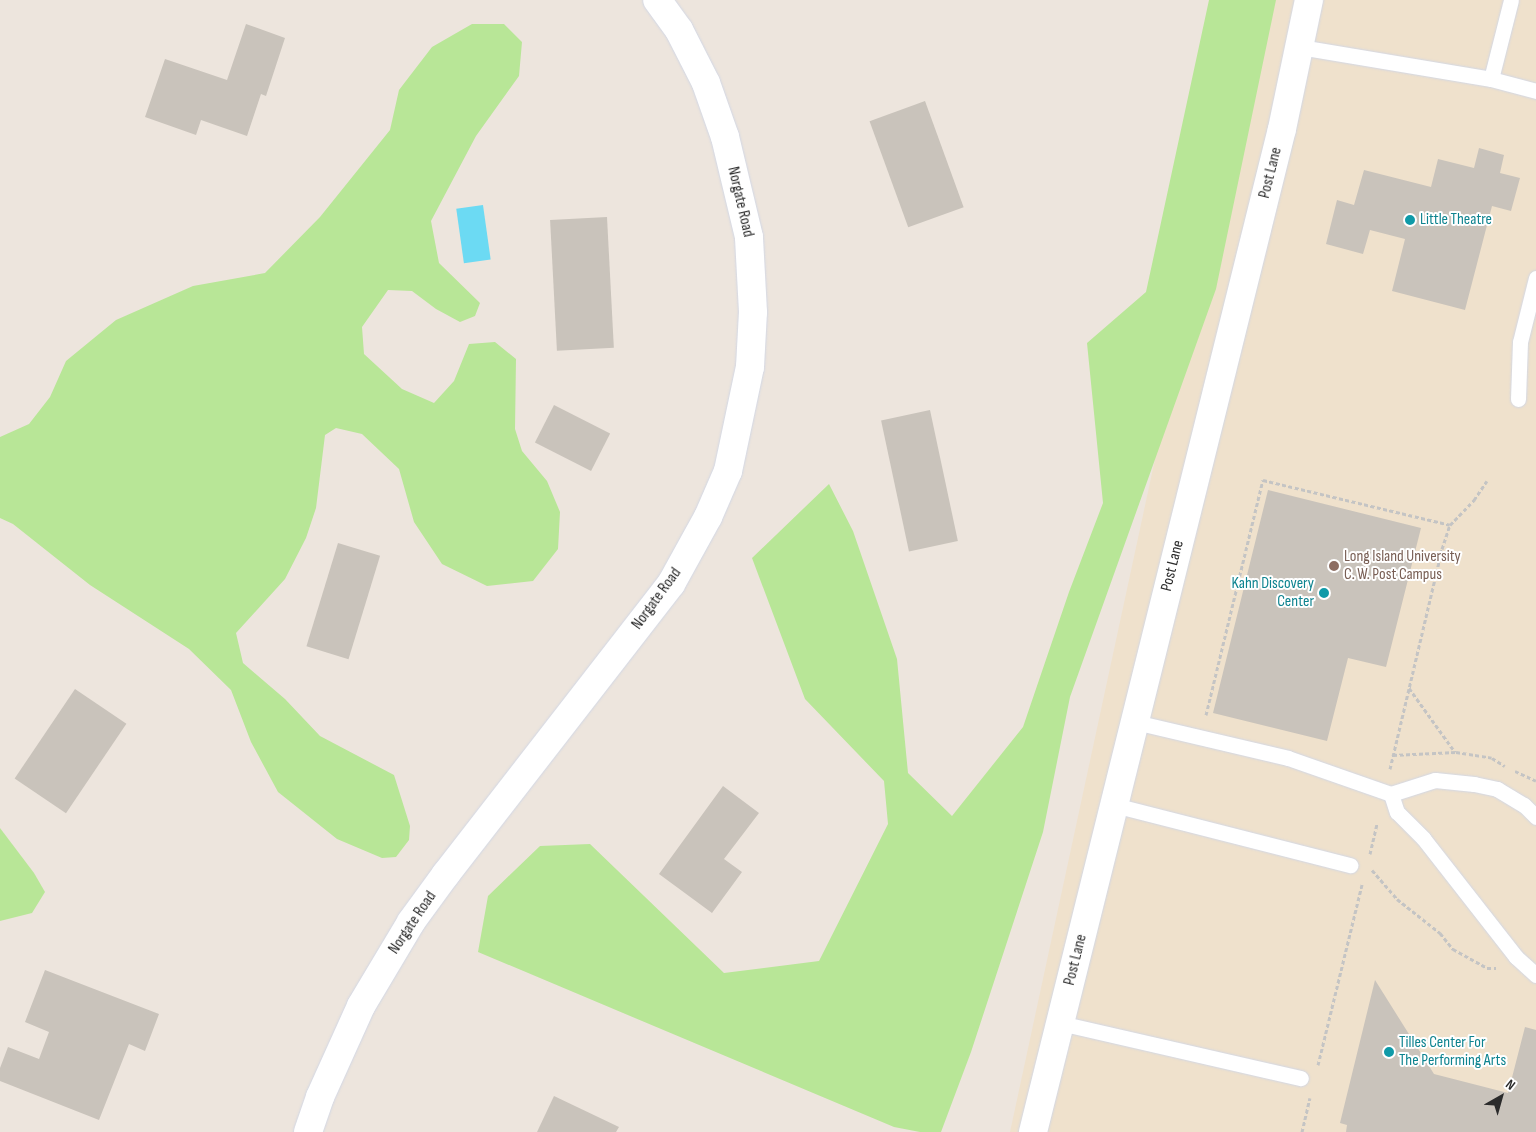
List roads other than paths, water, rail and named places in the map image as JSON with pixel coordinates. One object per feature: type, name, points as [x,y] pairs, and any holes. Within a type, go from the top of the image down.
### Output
[{"type":"street","name":"Norgate Road","points":[[308,1132],[320,1097],[361,1006],[411,922],[446,874],[671,584],[708,517],[728,471],[750,366],[753,312],[749,237],[725,138],[706,83],[679,30],[657,0]]},
{"type":"street","name":"Post Lane","points":[[1033,1132],[1282,129],[1309,0]]},
{"type":"lane","points":[[1491,79],[1511,0]]},
{"type":"lane","points":[[1300,47],[1491,79],[1536,91]]},
{"type":"lane","points":[[1518,399],[1520,342],[1536,278]]},
{"type":"lane","points":[[1134,722],[1288,758],[1391,794],[1435,780],[1474,784],[1497,789],[1524,805],[1536,818]]},
{"type":"lane","points":[[1391,794],[1398,812],[1423,838],[1516,957],[1536,975]]},
{"type":"lane","points":[[1114,805],[1350,865]]},
{"type":"lane","points":[[1060,1023],[1300,1078]]},
{"type":"water","points":[[483,205],[491,259],[464,263],[456,209]]},
{"type":"place","name":"Little Theatre","points":[[1410,220]]},
{"type":"place","name":"Long Island University C. W. Post Campus","points":[[1334,566]]},
{"type":"place","name":"Kahn Discovery Center","points":[[1324,593]]},
{"type":"place","name":"Tilles Center For The Performing Arts","points":[[1389,1052]]}]
